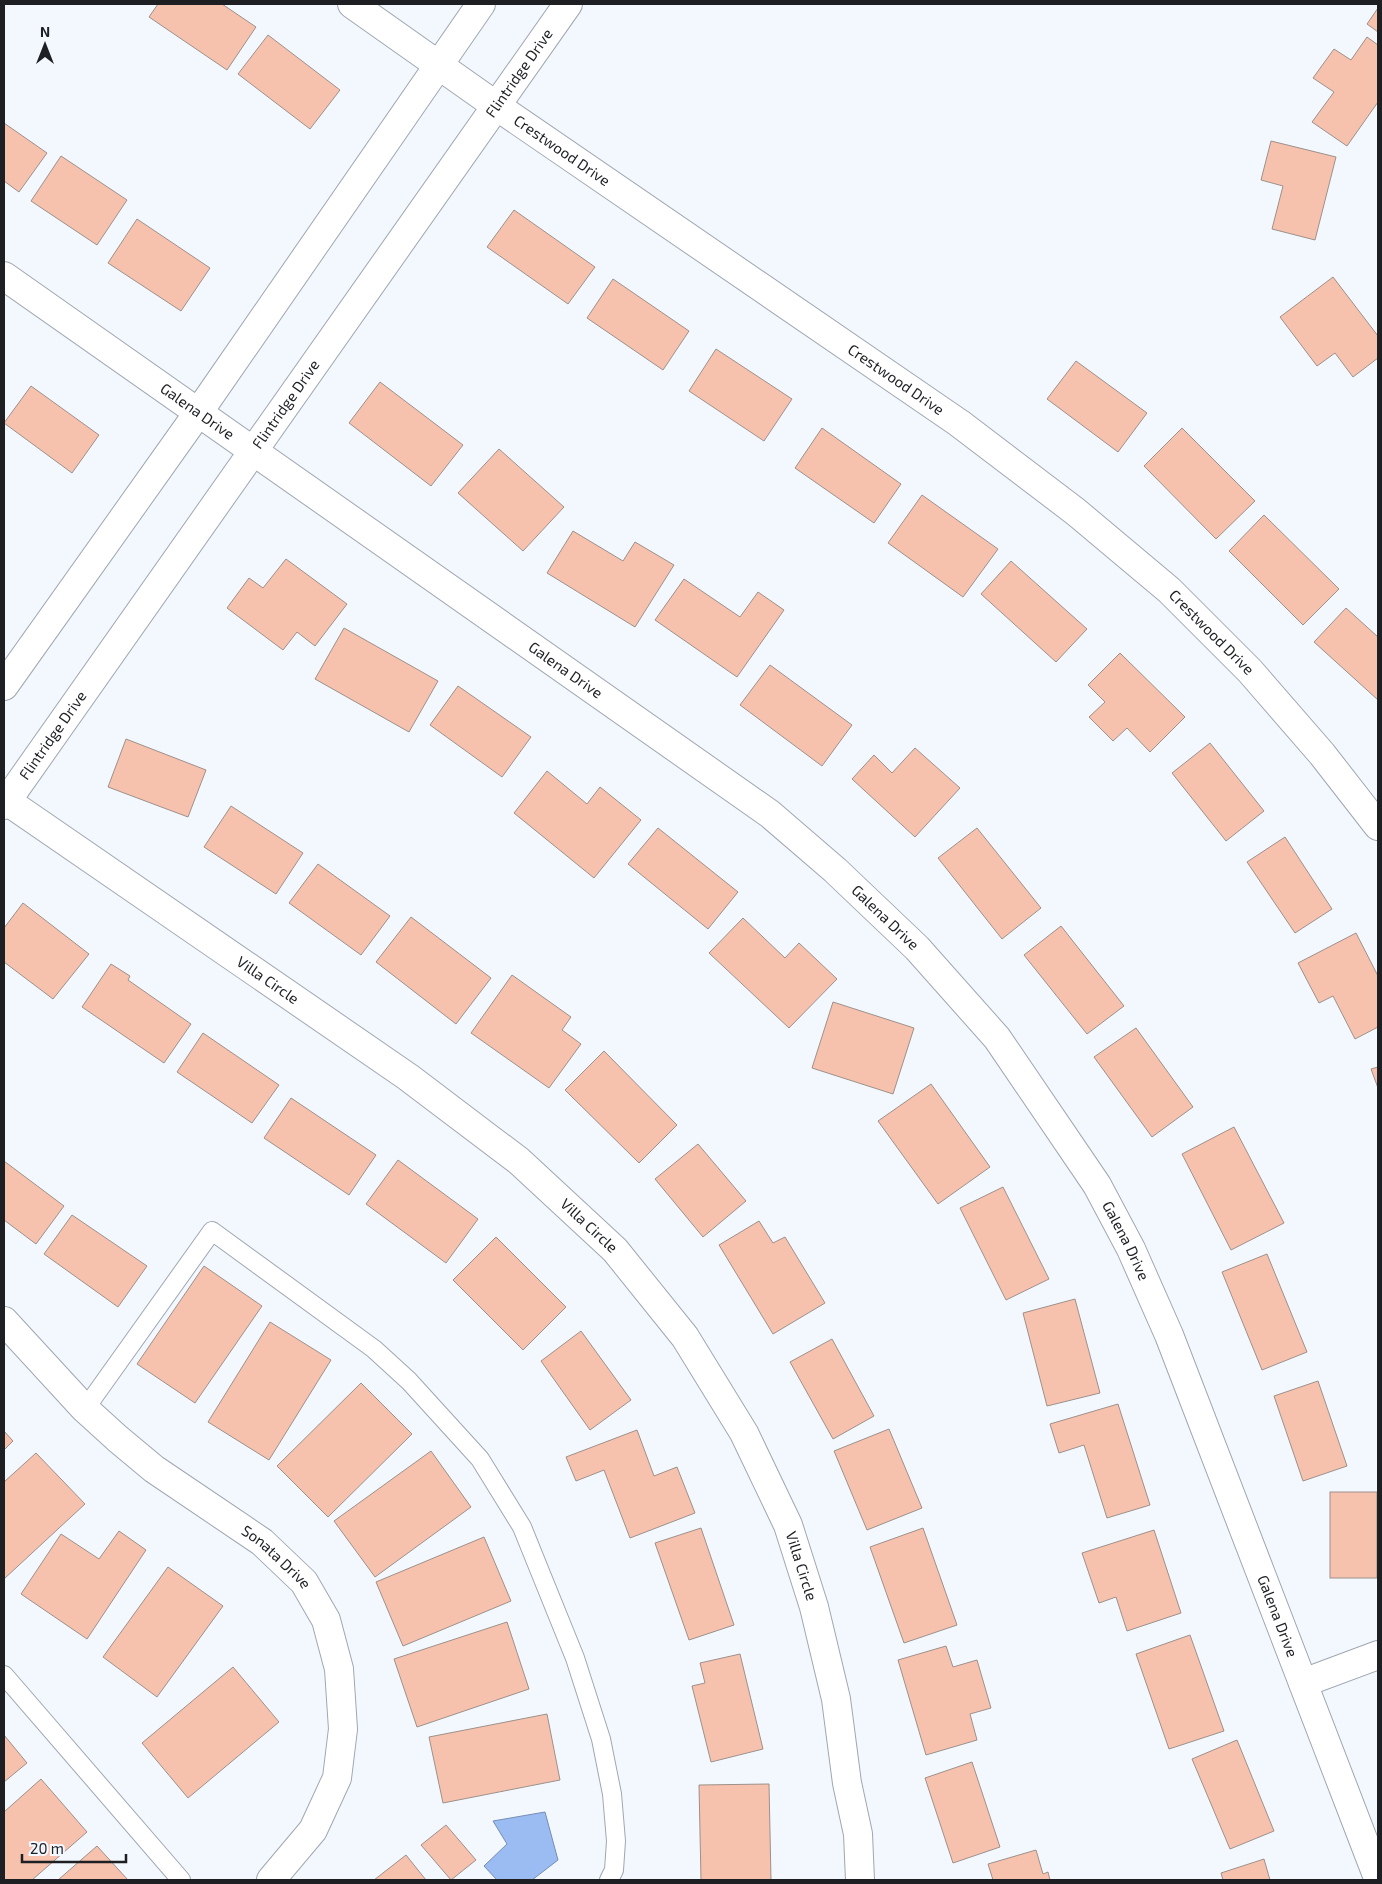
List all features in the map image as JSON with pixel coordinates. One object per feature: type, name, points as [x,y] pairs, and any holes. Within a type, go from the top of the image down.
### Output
[{"type":"street","name":"Crestwood Drive","points":[[352,4],[495,105],[959,423],[1083,518],[1169,590],[1250,671],[1322,754],[1378,826]]},
{"type":"street","points":[[4,686],[198,413],[437,64],[481,4]]},
{"type":"street","name":"Flintridge Drive","points":[[5,802],[568,4]]},
{"type":"street","name":"Galena Drive","points":[[4,276],[770,814],[835,870],[917,948],[997,1038],[1097,1186],[1131,1249],[1169,1335],[1378,1878]]},
{"type":"street","name":"Villa Circle","points":[[5,802],[408,1077],[519,1161],[615,1250],[685,1337],[744,1433],[788,1525],[814,1607],[836,1699],[848,1783],[858,1834],[860,1880]]},
{"type":"street","name":"Sonata Drive","points":[[4,1321],[85,1410],[154,1469],[262,1542],[304,1582],[326,1620],[340,1668],[343,1729],[337,1778],[313,1830],[271,1880]]},
{"type":"street","points":[[1304,1683],[1378,1655]]},
{"type":"lane","points":[[85,1410],[212,1231],[374,1349],[410,1381],[480,1460],[522,1527],[575,1658],[601,1739],[612,1794],[616,1841],[614,1870],[609,1880]]},
{"type":"lane","points":[[4,1675],[181,1880]]},
{"type":"water","points":[[545,1812],[558,1860],[532,1880],[497,1880],[484,1866],[507,1844],[493,1821]]},
{"type":"building","points":[[158,4],[222,4],[256,27],[227,70],[149,17]]},
{"type":"building","points":[[1378,8],[1378,32],[1367,24]]},
{"type":"building","points":[[268,35],[340,90],[310,129],[238,74]]},
{"type":"building","points":[[1367,37],[1378,45],[1378,102],[1347,146],[1312,122],[1334,92],[1313,78],[1334,49],[1351,60]]},
{"type":"building","points":[[4,123],[47,153],[19,192],[4,181]]},
{"type":"building","points":[[1271,141],[1336,157],[1315,240],[1272,229],[1283,186],[1261,180]]},
{"type":"building","points":[[61,156],[127,200],[97,245],[31,201]]},
{"type":"building","points":[[514,210],[595,267],[568,304],[487,247]]},
{"type":"building","points":[[137,219],[210,268],[181,311],[108,263]]},
{"type":"building","points":[[1333,277],[1378,336],[1378,358],[1353,377],[1335,353],[1317,366],[1280,317]]},
{"type":"building","points":[[613,279],[689,331],[663,370],[587,318]]},
{"type":"building","points":[[716,349],[792,399],[764,441],[689,391]]},
{"type":"building","points":[[1076,361],[1147,413],[1118,452],[1047,399]]},
{"type":"building","points":[[380,382],[463,445],[431,486],[349,423]]},
{"type":"building","points":[[31,386],[99,435],[72,473],[4,423]]},
{"type":"building","points":[[822,428],[901,484],[874,523],[795,468]]},
{"type":"building","points":[[1182,428],[1255,501],[1216,539],[1144,466]]},
{"type":"building","points":[[499,449],[564,507],[523,551],[458,493]]},
{"type":"building","points":[[922,495],[998,549],[963,597],[888,543]]},
{"type":"building","points":[[1264,515],[1339,589],[1303,625],[1229,551]]},
{"type":"building","points":[[573,531],[623,561],[635,542],[674,565],[635,627],[547,573]]},
{"type":"building","points":[[286,559],[347,604],[315,646],[297,632],[283,650],[227,608],[249,578],[263,588]]},
{"type":"building","points":[[1011,561],[1087,629],[1056,662],[981,594]]},
{"type":"building","points":[[684,579],[740,617],[758,592],[784,610],[737,677],[655,620]]},
{"type":"building","points":[[1346,608],[1378,637],[1378,700],[1314,642]]},
{"type":"building","points":[[344,628],[438,681],[409,732],[315,679]]},
{"type":"building","points":[[1120,653],[1185,717],[1150,752],[1127,728],[1113,741],[1089,717],[1105,702],[1088,685]]},
{"type":"building","points":[[770,665],[852,725],[822,766],[740,705]]},
{"type":"building","points":[[458,686],[531,737],[502,777],[430,725]]},
{"type":"building","points":[[126,739],[206,770],[188,817],[108,787]]},
{"type":"building","points":[[1210,743],[1264,811],[1226,841],[1172,773]]},
{"type":"building","points":[[915,748],[960,788],[915,837],[852,779],[874,755],[892,773]]},
{"type":"building","points":[[547,771],[587,804],[600,787],[641,820],[594,878],[514,813]]},
{"type":"building","points":[[231,806],[303,853],[276,894],[204,847]]},
{"type":"building","points":[[658,828],[738,892],[708,929],[628,864]]},
{"type":"building","points":[[977,828],[1041,908],[1002,939],[938,858]]},
{"type":"building","points":[[1285,837],[1332,909],[1295,933],[1247,862]]},
{"type":"building","points":[[318,864],[390,916],[361,955],[289,903]]},
{"type":"building","points":[[23,903],[89,954],[53,999],[4,962],[4,928]]},
{"type":"building","points":[[411,917],[491,978],[456,1024],[376,962]]},
{"type":"building","points":[[743,918],[785,958],[799,943],[837,979],[789,1028],[709,953]]},
{"type":"building","points":[[1061,926],[1124,1006],[1087,1034],[1024,955]]},
{"type":"building","points":[[1356,933],[1378,976],[1378,1027],[1355,1039],[1333,996],[1319,1003],[1298,963]]},
{"type":"building","points":[[111,964],[130,976],[128,980],[191,1024],[164,1063],[82,1007]]},
{"type":"building","points":[[512,975],[571,1017],[562,1030],[581,1044],[549,1088],[471,1033]]},
{"type":"building","points":[[833,1002],[914,1028],[893,1094],[812,1068]]},
{"type":"building","points":[[1136,1028],[1193,1107],[1152,1137],[1094,1057]]},
{"type":"building","points":[[203,1033],[279,1085],[252,1123],[177,1072]]},
{"type":"building","points":[[604,1051],[677,1125],[639,1163],[565,1090]]},
{"type":"building","points":[[1378,1067],[1378,1088],[1371,1069]]},
{"type":"building","points":[[931,1084],[990,1167],[938,1204],[878,1121]]},
{"type":"building","points":[[291,1098],[376,1155],[349,1195],[264,1138]]},
{"type":"building","points":[[1234,1127],[1284,1223],[1231,1250],[1182,1154]]},
{"type":"building","points":[[698,1144],[746,1201],[703,1237],[655,1179]]},
{"type":"building","points":[[398,1160],[478,1219],[446,1263],[366,1204]]},
{"type":"building","points":[[4,1161],[64,1206],[36,1244],[4,1220]]},
{"type":"building","points":[[1003,1187],[1049,1279],[1006,1300],[960,1208]]},
{"type":"building","points":[[72,1215],[147,1266],[118,1307],[44,1254]]},
{"type":"building","points":[[759,1221],[773,1243],[785,1237],[825,1303],[773,1334],[719,1245]]},
{"type":"building","points":[[496,1237],[566,1307],[523,1350],[453,1280]]},
{"type":"building","points":[[1267,1254],[1307,1352],[1262,1370],[1222,1272]]},
{"type":"building","points":[[204,1266],[262,1306],[195,1403],[137,1364]]},
{"type":"building","points":[[1075,1299],[1100,1393],[1047,1406],[1023,1313]]},
{"type":"building","points":[[270,1322],[331,1360],[269,1460],[208,1422]]},
{"type":"building","points":[[581,1331],[631,1400],[590,1430],[541,1361]]},
{"type":"building","points":[[832,1339],[874,1416],[833,1439],[790,1362]]},
{"type":"building","points":[[1318,1381],[1347,1466],[1303,1481],[1274,1396]]},
{"type":"building","points":[[361,1383],[412,1434],[328,1517],[277,1466]]},
{"type":"building","points":[[1118,1404],[1150,1505],[1107,1518],[1084,1445],[1059,1453],[1050,1424]]},
{"type":"building","points":[[889,1429],[922,1508],[867,1530],[834,1451]]},
{"type":"building","points":[[637,1430],[654,1476],[677,1467],[695,1513],[630,1538],[604,1470],[576,1481],[566,1457]]},
{"type":"building","points":[[4,1431],[13,1441],[4,1450]]},
{"type":"building","points":[[431,1451],[471,1507],[375,1577],[334,1521]]},
{"type":"building","points":[[36,1453],[85,1504],[4,1579],[4,1482]]},
{"type":"building","points":[[1330,1492],[1377,1492],[1377,1578],[1330,1578]]},
{"type":"building","points":[[701,1528],[734,1625],[689,1640],[655,1543]]},
{"type":"building","points":[[923,1528],[957,1625],[904,1643],[870,1547]]},
{"type":"building","points":[[1154,1530],[1181,1613],[1127,1631],[1116,1597],[1099,1603],[1082,1553]]},
{"type":"building","points":[[119,1531],[146,1550],[87,1639],[21,1594],[61,1534],[99,1559]]},
{"type":"building","points":[[484,1537],[511,1601],[403,1646],[376,1582]]},
{"type":"building","points":[[168,1567],[223,1606],[157,1697],[103,1657]]},
{"type":"building","points":[[507,1622],[529,1689],[417,1727],[394,1659]]},
{"type":"building","points":[[1190,1635],[1224,1731],[1169,1749],[1136,1654]]},
{"type":"building","points":[[946,1646],[953,1667],[977,1660],[991,1708],[970,1714],[977,1740],[926,1755],[898,1660]]},
{"type":"building","points":[[740,1654],[763,1749],[711,1762],[692,1686],[705,1683],[700,1663]]},
{"type":"building","points":[[233,1667],[279,1722],[188,1798],[142,1743]]},
{"type":"building","points":[[547,1714],[560,1780],[443,1803],[429,1737]]},
{"type":"building","points":[[4,1735],[27,1763],[4,1782]]},
{"type":"building","points":[[1237,1740],[1274,1831],[1230,1849],[1192,1759]]},
{"type":"building","points":[[972,1762],[1000,1847],[953,1863],[925,1778]]},
{"type":"building","points":[[41,1779],[87,1832],[32,1880],[4,1880],[4,1812]]},
{"type":"building","points":[[769,1784],[771,1880],[701,1880],[699,1785]]},
{"type":"building","points":[[446,1825],[476,1860],[451,1880],[421,1845]]},
{"type":"building","points":[[97,1846],[128,1880],[58,1880]]},
{"type":"building","points":[[1036,1850],[1043,1874],[1048,1872],[1050,1880],[993,1880],[988,1864]]},
{"type":"building","points":[[406,1855],[426,1880],[374,1880]]},
{"type":"building","points":[[1264,1859],[1270,1880],[1223,1880],[1221,1873]]}]
